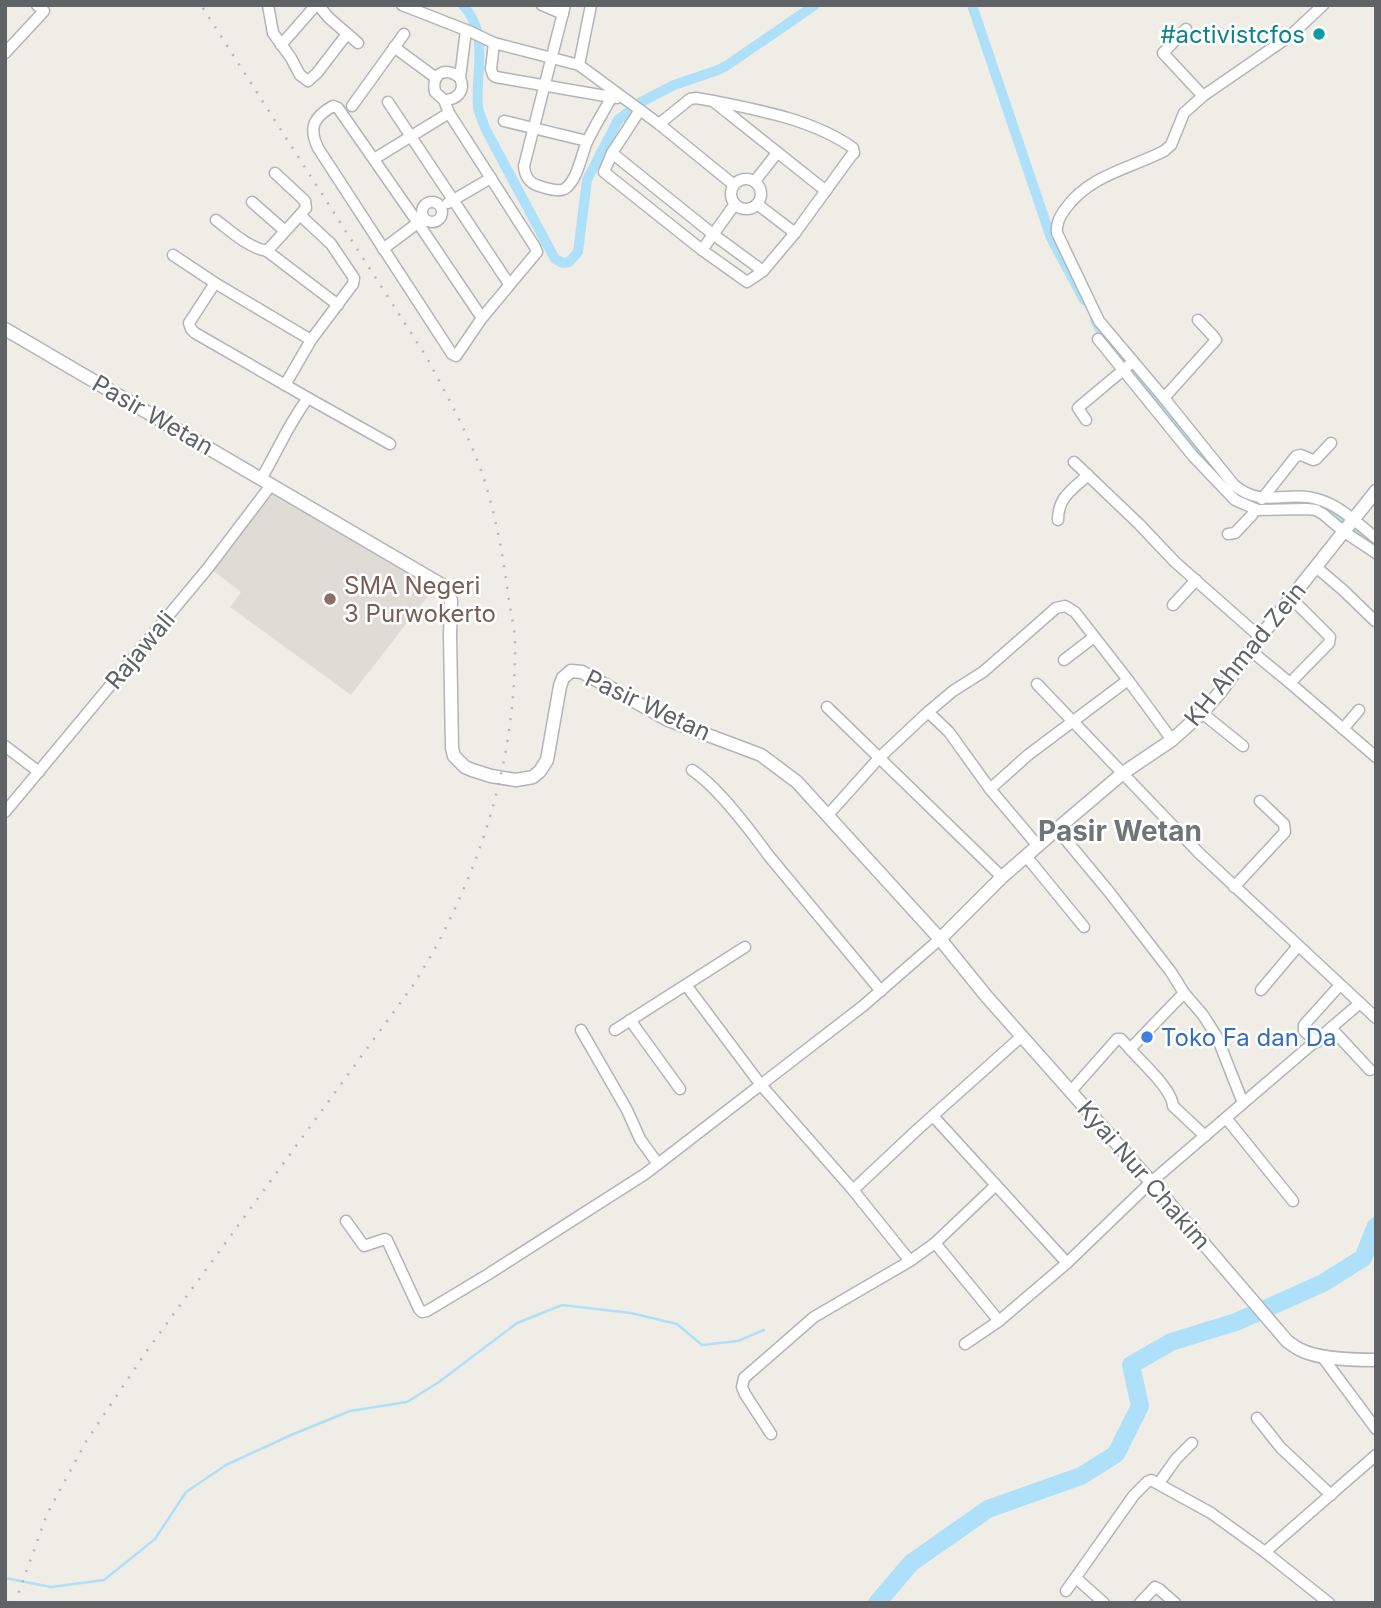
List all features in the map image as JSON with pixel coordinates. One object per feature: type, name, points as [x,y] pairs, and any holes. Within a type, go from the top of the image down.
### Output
[{"type":"street","points":[[5,52],[44,11],[37,5]]},
{"type":"street","points":[[268,5],[273,33],[300,75],[308,81],[347,34]]},
{"type":"street","points":[[281,46],[317,5],[358,43]]},
{"type":"street","points":[[402,5],[494,43],[579,65],[659,124],[734,185]]},
{"type":"street","points":[[542,5],[564,9],[524,166],[525,176],[531,183],[561,190],[566,188],[574,177],[587,141],[628,103]]},
{"type":"street","points":[[579,65],[591,5]]},
{"type":"street","points":[[1323,5],[1290,36],[1203,96],[1184,113],[1171,145],[1164,151],[1104,176],[1083,190],[1070,202],[1058,223],[1058,233],[1099,321],[1128,366],[1193,456],[1229,495],[1255,509],[1311,509],[1348,526],[1375,547]]},
{"type":"street","points":[[1186,29],[1163,53],[1203,96]]},
{"type":"street","points":[[460,78],[473,33]]},
{"type":"street","points":[[352,106],[404,34]]},
{"type":"street","points":[[494,43],[491,68],[496,77],[628,103]]},
{"type":"street","points":[[394,47],[436,78]]},
{"type":"street","points":[[444,100],[451,100],[460,94],[462,83],[452,72],[443,72],[436,78],[433,87],[435,92],[444,100],[449,113],[537,252],[482,318],[456,356],[318,148],[312,132],[316,118],[333,106],[338,108],[421,220],[482,318]]},
{"type":"street","points":[[628,103],[604,173],[744,281],[749,281],[763,271],[795,233],[854,153],[853,148],[825,131],[763,111],[696,98],[690,99],[659,124]]},
{"type":"street","points":[[713,101],[826,191]]},
{"type":"street","points":[[388,102],[509,284]]},
{"type":"street","points":[[374,159],[449,113]]},
{"type":"street","points":[[504,121],[587,141]]},
{"type":"street","points":[[612,153],[763,271]]},
{"type":"street","points":[[755,181],[777,153]]},
{"type":"street","points":[[267,251],[306,208],[304,201],[275,173]]},
{"type":"street","points":[[383,249],[421,220],[438,221],[442,214],[441,207],[491,178]]},
{"type":"street","points":[[742,179],[755,181],[761,191],[757,204],[747,209],[735,204],[731,194],[734,185],[742,179]]},
{"type":"street","points":[[252,202],[285,231]]},
{"type":"street","points":[[702,250],[735,204]]},
{"type":"street","points":[[757,204],[795,233]]},
{"type":"street","points":[[285,386],[311,340],[354,284],[354,278],[331,244],[300,215]]},
{"type":"street","points":[[216,220],[247,244],[267,251],[338,305]]},
{"type":"street","points":[[173,255],[311,340]]},
{"type":"street","points":[[215,283],[189,323],[195,333],[390,444]]},
{"type":"street","points":[[1164,398],[1216,340],[1198,320]]},
{"type":"street","name":"Pasir Wetan","points":[[5,329],[442,585],[451,600],[452,748],[454,756],[466,767],[491,776],[516,780],[533,777],[547,760],[563,678],[568,672],[582,672],[668,720],[761,755],[797,782],[940,939]]},
{"type":"street","points":[[1098,339],[1164,398],[1234,485],[1247,494],[1262,499],[1302,496],[1317,498],[1336,507],[1348,526]]},
{"type":"street","points":[[1086,420],[1078,408],[1128,366]]},
{"type":"street","name":"Rajawali","points":[[5,812],[208,568],[266,482],[273,458],[286,431],[308,398]]},
{"type":"street","points":[[1262,499],[1296,456],[1316,459],[1331,443]]},
{"type":"street","points":[[1074,462],[1175,562],[1260,637]]},
{"type":"street","points":[[1058,520],[1061,502],[1088,475]]},
{"type":"street","name":"KH Ahmad Zein","points":[[940,939],[1002,877],[1057,829],[1123,773],[1172,740],[1202,713],[1376,491]]},
{"type":"street","points":[[1228,534],[1235,533],[1255,509]]},
{"type":"street","points":[[1316,567],[1375,621]]},
{"type":"street","points":[[1173,605],[1196,580]]},
{"type":"street","points":[[1290,683],[1329,643],[1330,637],[1291,598]]},
{"type":"street","points":[[827,816],[879,758],[928,712],[983,671],[1056,608],[1065,606],[1075,612],[1172,740]]},
{"type":"street","points":[[1063,660],[1094,637]]},
{"type":"street","points":[[1250,650],[1376,757]]},
{"type":"street","points":[[990,789],[1028,755],[1128,680]]},
{"type":"street","points":[[1037,684],[1199,853],[1376,1018]]},
{"type":"street","points":[[827,707],[1002,877]]},
{"type":"street","points":[[1343,729],[1359,710]]},
{"type":"street","points":[[928,712],[949,732],[990,789],[1038,846]]},
{"type":"street","points":[[1202,713],[1243,746]]},
{"type":"street","points":[[5,746],[39,772]]},
{"type":"street","points":[[692,770],[704,778],[746,826],[881,991]]},
{"type":"street","points":[[1234,887],[1285,832],[1284,824],[1260,800]]},
{"type":"street","points":[[1057,829],[1110,893],[1203,1015],[1217,1037],[1243,1103]]},
{"type":"street","points":[[1026,856],[1084,927]]},
{"type":"street","points":[[346,1221],[364,1246],[387,1240],[419,1309],[424,1312],[644,1175],[881,991],[940,939]]},
{"type":"street","name":"Kyai Nur Chakim","points":[[940,939],[987,997],[1287,1341],[1303,1351],[1321,1355],[1376,1360]]},
{"type":"street","points":[[1261,990],[1298,946]]},
{"type":"street","points":[[615,1030],[744,947]]},
{"type":"street","points":[[686,985],[761,1085],[853,1190],[910,1261]]},
{"type":"street","points":[[1317,1042],[1304,1031],[1304,1025],[1340,985]]},
{"type":"street","points":[[1130,1049],[1184,993]]},
{"type":"street","points":[[965,1343],[999,1321],[1067,1263],[1151,1182],[1360,1003]]},
{"type":"street","points":[[630,1020],[680,1089]]},
{"type":"street","points":[[1331,1028],[1370,1070]]},
{"type":"street","points":[[581,1030],[627,1110],[640,1139],[658,1164]]},
{"type":"street","points":[[853,1190],[1022,1036]]},
{"type":"street","points":[[1071,1091],[1117,1039],[1121,1039],[1172,1098],[1173,1107],[1205,1136]]},
{"type":"street","points":[[933,1116],[1067,1263]]},
{"type":"street","points":[[1226,1118],[1293,1201]]},
{"type":"street","points":[[771,1434],[745,1394],[742,1387],[744,1378],[814,1317],[910,1261],[935,1243],[996,1185]]},
{"type":"street","points":[[935,1243],[999,1321]]},
{"type":"street","points":[[1321,1355],[1376,1429]]},
{"type":"street","points":[[1257,1418],[1281,1448],[1331,1495]]},
{"type":"street","points":[[1158,1483],[1192,1443]]},
{"type":"street","points":[[1265,1552],[1376,1455]]},
{"type":"street","points":[[1066,1591],[1134,1495],[1151,1480],[1211,1513],[1329,1603]]},
{"type":"street","points":[[1076,1578],[1104,1603]]},
{"type":"street","points":[[1140,1603],[1155,1587],[1175,1603]]},
{"type":"shaded area","name":"SMA Negeri 3 Purwokerto","points":[[273,490],[434,588],[351,695],[230,607],[241,592],[211,569]]},
{"type":"waterway","points":[[463,5],[471,17],[479,41],[478,107],[485,128],[555,259],[563,263],[569,262],[578,252],[587,180],[618,120],[641,102],[674,85],[726,66],[815,5]]},
{"type":"waterway","points":[[972,5],[1051,238],[1084,300]]},
{"type":"waterway","points":[[1095,320],[1103,335],[1225,482]]},
{"type":"waterway","points":[[1244,499],[1268,505],[1302,503],[1318,506],[1336,515],[1376,545]]},
{"type":"waterway","points":[[877,1603],[911,1563],[988,1509],[1081,1476],[1116,1454],[1140,1406],[1131,1365],[1171,1342],[1236,1322],[1323,1283],[1363,1258],[1376,1226]]},
{"type":"waterway","points":[[5,1578],[51,1587],[104,1580],[155,1539],[186,1492],[226,1465],[350,1411],[407,1402],[439,1382],[517,1323],[562,1305],[631,1313],[677,1324],[702,1345],[738,1341],[764,1330]]},
{"type":"railway","points":[[15,1603],[47,1514],[87,1440],[146,1352],[414,984],[433,952],[459,899],[486,829],[497,792],[511,719],[514,627],[497,526],[473,450],[427,358],[201,5]]},
{"type":"place","name":"#activistcfos","points":[[1319,34]]},
{"type":"place","name":"SMA Negeri 3 Purwokerto","points":[[330,599]]},
{"type":"place","name":"Toko Fa dan Da","points":[[1147,1037]]},
{"type":"district","name":"Pasir Wetan","points":[[1120,831]]}]
